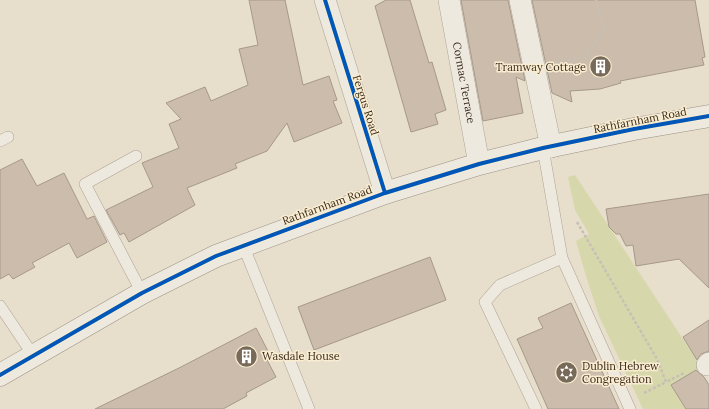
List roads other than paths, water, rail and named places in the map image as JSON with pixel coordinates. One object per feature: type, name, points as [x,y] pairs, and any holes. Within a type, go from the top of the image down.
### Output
[{"type":"main road","name":"Rathfarnham Road","points":[[0,375],[142,293],[216,256],[385,193],[479,164],[634,128],[709,116]]},
{"type":"street","name":"Fergus Road","points":[[325,0],[385,193]]},
{"type":"street","name":"Cormac Terrace","points":[[449,0],[479,164]]},
{"type":"street","points":[[520,0],[547,148]]},
{"type":"lane","points":[[547,148],[562,258],[629,405]]},
{"type":"lane","points":[[136,156],[85,184],[142,293]]},
{"type":"lane","points":[[243,245],[309,409]]},
{"type":"lane","points":[[536,409],[485,302],[500,285],[562,258]]},
{"type":"lane","points":[[0,306],[33,355]]},
{"type":"place","name":"Tramway Cottage","points":[[601,67]]},
{"type":"place","name":"Wasdale House","points":[[247,356]]},
{"type":"place","name":"Dublin Hebrew Congregation","points":[[567,372]]}]
